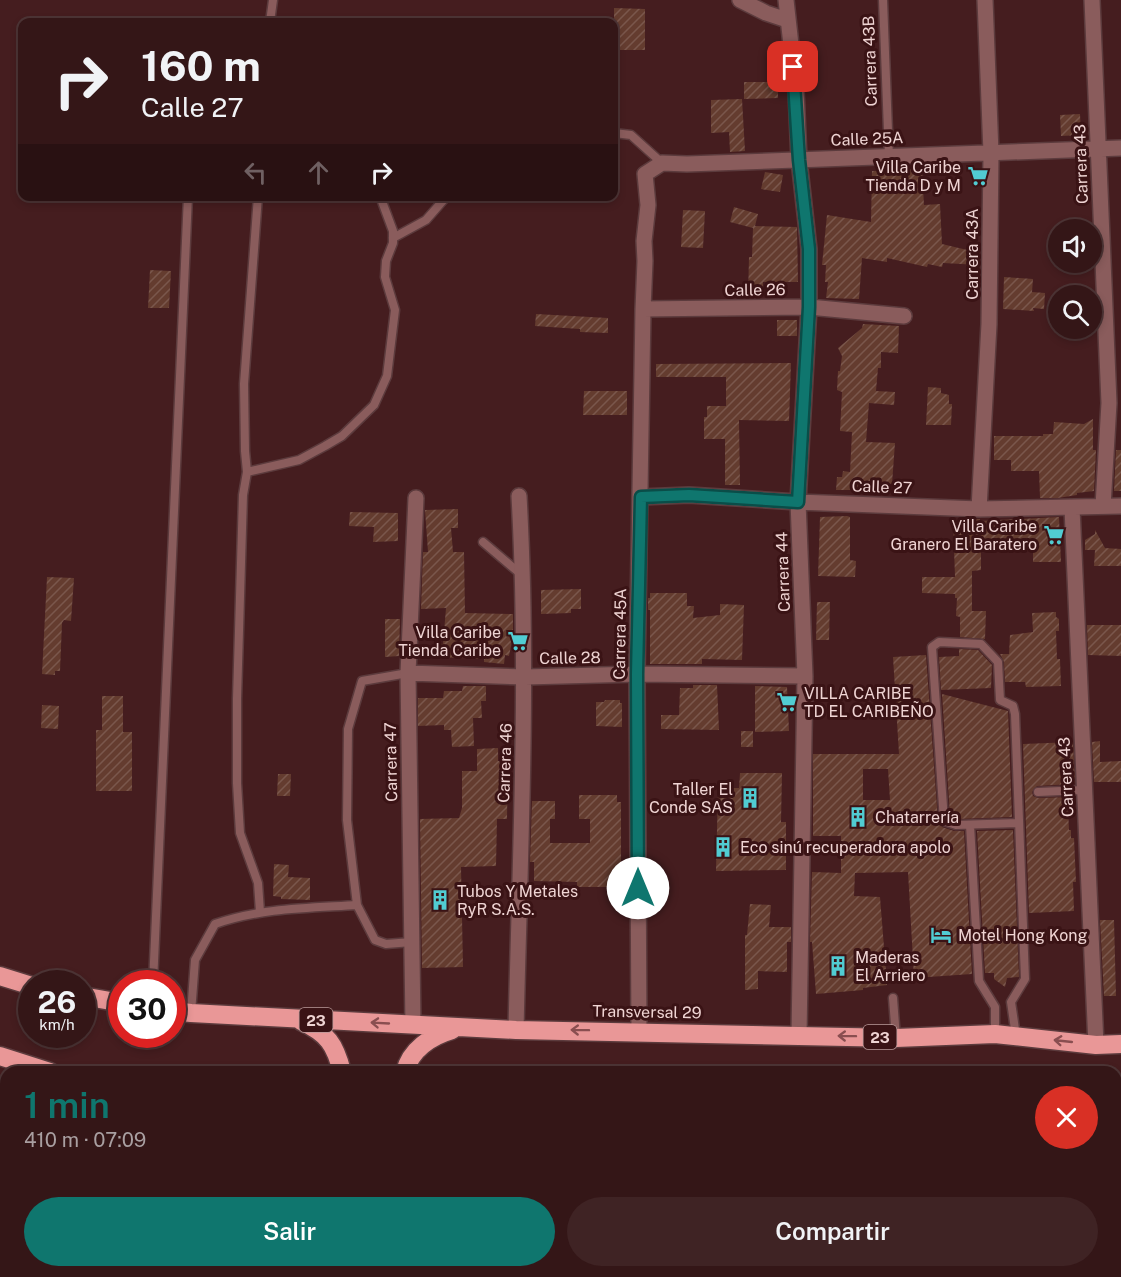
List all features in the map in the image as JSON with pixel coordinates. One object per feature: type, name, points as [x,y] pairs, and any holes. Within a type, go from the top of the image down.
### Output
[{"type":"highway","points":[[0,976],[18,982]]},
{"type":"highway","name":"Transversal 29","points":[[186,1013],[516,1030],[896,1038],[994,1034],[1096,1045],[1121,1044]]},
{"type":"highway","points":[[298,1019],[321,1030],[337,1050],[341,1066]]},
{"type":"highway","points":[[407,1066],[419,1048],[437,1034],[459,1027]]},
{"type":"highway","points":[[0,1056],[31,1066]]},
{"type":"street","points":[[740,0],[787,20]]},
{"type":"street","name":"Carrera 44","points":[[786,0],[809,249],[809,307],[798,502],[805,676],[799,1035]]},
{"type":"street","name":"Carrera 43A","points":[[979,509],[989,324],[991,153],[985,0]]},
{"type":"street","name":"Carrera 43","points":[[1092,0],[1109,403],[1103,506]]},
{"type":"street","name":"Calle 25A","points":[[662,163],[687,164],[1121,148]]},
{"type":"street","points":[[643,309],[644,241],[648,205],[645,174],[662,163]]},
{"type":"street","name":"Calle 26","points":[[643,309],[809,307],[904,316]]},
{"type":"street","name":"Carrera 45A","points":[[639,1031],[637,674],[643,309]]},
{"type":"street","name":"Calle 27","points":[[641,497],[689,495],[979,509],[1121,506]]},
{"type":"street","name":"Carrera 46","points":[[516,1030],[525,677],[524,577],[519,496]]},
{"type":"street","name":"Carrera 47","points":[[413,1025],[408,673],[416,498]]},
{"type":"street","name":"Carrera 43","points":[[1072,508],[1096,1045]]},
{"type":"street","name":"Calle 28","points":[[408,673],[525,677],[637,674],[805,676]]},
{"type":"lane","points":[[271,18],[273,0]]},
{"type":"lane","name":"Carrera 43B","points":[[883,0],[890,157]]},
{"type":"lane","points":[[618,134],[631,135],[662,163]]},
{"type":"lane","points":[[154,970],[188,201]]},
{"type":"lane","points":[[258,201],[244,384],[244,451],[247,472],[243,495],[237,783],[240,833],[258,883],[260,912]]},
{"type":"lane","points":[[247,472],[299,460],[342,436],[374,405],[387,376],[395,310],[386,277],[386,261],[393,231],[382,201]]},
{"type":"lane","points":[[393,238],[426,220],[443,201]]},
{"type":"lane","points":[[483,542],[524,577]]},
{"type":"lane","points":[[1016,1036],[1011,1002],[1025,980],[1015,714],[1013,706],[1000,700],[998,663],[981,644],[939,642],[932,647],[944,821],[956,825],[1019,823]]},
{"type":"lane","points":[[408,673],[362,681],[348,729],[347,820],[357,905],[375,940],[386,944],[412,942]]},
{"type":"lane","points":[[1038,792],[1084,790]]},
{"type":"lane","points":[[970,825],[979,981],[995,1007],[994,1034]]},
{"type":"lane","points":[[191,1014],[195,960],[214,924],[238,915],[260,912],[357,905]]},
{"type":"lane","points":[[893,998],[896,1038]]},
{"type":"building","points":[[614,8],[645,9],[645,50],[618,50],[618,18],[614,18]]},
{"type":"building","points":[[744,82],[778,82],[778,98],[744,99]]},
{"type":"building","points":[[742,99],[745,151],[730,152],[729,132],[711,133],[711,100]]},
{"type":"building","points":[[1080,114],[1081,135],[1061,136],[1060,115]]},
{"type":"building","points":[[897,168],[922,170],[924,205],[940,204],[942,244],[980,253],[980,265],[943,263],[942,267],[928,264],[927,267],[887,258],[887,262],[862,258],[859,299],[826,298],[828,282],[825,282],[826,265],[822,265],[827,215],[871,222],[872,171],[897,171]]},
{"type":"building","points":[[765,172],[783,175],[780,192],[761,189]]},
{"type":"building","points":[[734,207],[758,214],[755,226],[797,227],[798,282],[763,282],[763,296],[748,296],[749,257],[752,257],[753,228],[730,222]]},
{"type":"building","points":[[683,210],[705,211],[703,248],[681,247]]},
{"type":"building","points":[[150,270],[171,271],[169,308],[148,308]]},
{"type":"building","points":[[1004,277],[1033,279],[1032,292],[1045,293],[1044,309],[1033,308],[1034,311],[1003,309]]},
{"type":"building","points":[[536,314],[608,318],[608,333],[535,326]]},
{"type":"building","points":[[777,320],[797,320],[797,336],[777,336]]},
{"type":"building","points":[[863,324],[899,326],[898,353],[881,352],[881,368],[878,368],[876,391],[895,392],[894,405],[869,403],[866,442],[895,443],[892,484],[861,483],[861,490],[836,490],[837,477],[842,477],[843,471],[850,472],[852,432],[840,431],[842,392],[837,390],[842,356],[838,348],[862,328]]},
{"type":"building","points":[[791,363],[789,421],[739,420],[740,485],[725,485],[725,439],[704,439],[704,417],[707,417],[707,406],[726,406],[726,377],[656,377],[656,364]]},
{"type":"building","points":[[928,387],[941,388],[941,393],[949,395],[949,404],[952,404],[951,425],[926,425]]},
{"type":"building","points":[[584,391],[627,391],[627,415],[583,415]]},
{"type":"building","points":[[1093,419],[1093,450],[1096,450],[1094,491],[1058,498],[1040,498],[1039,471],[1011,471],[1011,460],[994,460],[994,436],[1043,436],[1043,434],[1053,434],[1054,422],[1084,424]]},
{"type":"building","points":[[1116,450],[1121,450],[1121,491],[1114,491]]},
{"type":"building","points":[[458,509],[458,528],[451,528],[453,552],[464,552],[465,613],[513,614],[513,636],[509,656],[505,655],[504,664],[484,662],[484,659],[434,657],[435,643],[443,644],[446,608],[421,609],[423,552],[428,552],[425,510]]},
{"type":"building","points":[[350,512],[398,513],[398,541],[373,542],[374,527],[349,526]]},
{"type":"building","points":[[820,517],[850,517],[850,560],[856,561],[855,577],[818,576]]},
{"type":"building","points":[[1059,517],[1061,562],[1033,562],[1033,550],[1015,552],[1014,543],[981,543],[981,570],[972,571],[972,611],[986,611],[985,639],[960,637],[960,617],[956,616],[957,598],[955,594],[922,593],[922,577],[955,577],[953,521],[958,521],[958,519],[980,519],[980,521]]},
{"type":"building","points":[[1095,530],[1105,548],[1121,549],[1121,566],[1094,566],[1095,550],[1085,550],[1085,540],[1095,534]]},
{"type":"building","points":[[47,577],[74,578],[71,621],[64,620],[62,623],[60,671],[55,671],[55,675],[42,674]]},
{"type":"building","points":[[581,589],[581,609],[571,609],[571,613],[541,614],[541,590]]},
{"type":"building","points":[[650,593],[687,593],[687,606],[694,606],[693,618],[720,615],[720,604],[744,605],[742,660],[702,659],[702,664],[650,664],[648,598],[650,598]]},
{"type":"building","points":[[614,598],[628,598],[628,610],[614,611]]},
{"type":"building","points":[[817,602],[830,602],[829,640],[816,640]]},
{"type":"building","points":[[1056,612],[1056,617],[1059,619],[1059,631],[1056,631],[1061,686],[1026,687],[1025,682],[1005,682],[1004,662],[1000,654],[1009,654],[1010,635],[1033,632],[1032,613]]},
{"type":"building","points":[[385,619],[400,619],[399,656],[385,657]]},
{"type":"building","points":[[1087,625],[1121,625],[1121,656],[1088,655]]},
{"type":"building","points":[[959,649],[978,650],[992,665],[991,688],[941,690],[939,657],[959,656]]},
{"type":"building","points":[[926,655],[938,821],[942,827],[964,831],[972,974],[914,978],[908,872],[855,873],[854,896],[880,897],[887,985],[863,988],[863,990],[816,994],[812,942],[810,942],[812,872],[841,873],[841,836],[813,836],[813,754],[899,754],[893,657]],"holes":[[[863,769],[888,769],[890,800],[863,800]]]},
{"type":"building","points":[[693,685],[717,685],[719,730],[661,729],[661,715],[679,715],[680,688],[693,688]]},
{"type":"building","points":[[463,686],[486,686],[486,701],[481,701],[482,718],[473,718],[474,746],[452,747],[451,730],[444,730],[444,725],[418,726],[418,698],[443,698],[444,691],[462,691]]},
{"type":"building","points":[[755,686],[787,687],[789,731],[755,732]]},
{"type":"building","points":[[942,694],[1008,711],[1012,817],[957,819],[950,816]]},
{"type":"building","points":[[102,696],[123,696],[123,732],[132,732],[132,791],[96,791],[96,730],[102,730]]},
{"type":"building","points":[[620,700],[622,703],[622,727],[596,726],[596,702]]},
{"type":"building","points":[[42,705],[59,706],[58,729],[41,728]]},
{"type":"building","points":[[741,731],[753,731],[753,747],[741,747]]},
{"type":"building","points":[[1100,741],[1100,762],[1121,761],[1121,782],[1094,782],[1092,742]]},
{"type":"building","points":[[1073,742],[1075,782],[1037,786],[1032,792],[1033,796],[1038,798],[1071,797],[1068,809],[1069,830],[1071,830],[1071,838],[1074,838],[1076,882],[1073,882],[1074,911],[1029,913],[1023,744]]},
{"type":"building","points":[[498,748],[498,761],[508,761],[507,819],[497,819],[496,866],[461,867],[463,967],[422,968],[420,819],[459,818],[462,808],[462,771],[477,771],[477,749]]},
{"type":"building","points":[[740,773],[782,773],[781,822],[786,822],[786,870],[716,871],[718,788],[739,788]]},
{"type":"building","points":[[278,774],[291,774],[290,796],[277,796]]},
{"type":"building","points":[[579,795],[617,795],[617,802],[621,802],[621,869],[625,870],[625,887],[577,887],[577,882],[534,881],[534,862],[530,862],[532,801],[555,801],[555,819],[550,819],[550,843],[590,843],[590,819],[579,819]]},
{"type":"building","points":[[1013,830],[1019,977],[1007,978],[1005,987],[994,979],[994,973],[985,973],[977,831]]},
{"type":"building","points":[[274,864],[289,865],[288,877],[310,878],[310,900],[281,899],[281,897],[273,896]]},
{"type":"building","points":[[750,904],[771,905],[769,927],[791,927],[791,942],[787,942],[787,972],[758,971],[758,989],[745,990],[745,935],[747,935]]},
{"type":"building","points":[[1100,920],[1114,920],[1116,996],[1104,996]]},
{"type":"place","name":"Villa Caribe Tienda D y M","points":[[978,176]]},
{"type":"place","name":"Villa Caribe Granero El Baratero","points":[[1054,535]]},
{"type":"place","name":"Villa Caribe Tienda Caribe","points":[[518,641]]},
{"type":"place","name":"VILLA CARIBE TD EL CARIBEÑO","points":[[787,702]]},
{"type":"place","name":"Taller El Conde SAS","points":[[750,798]]},
{"type":"place","name":"Chatarrería","points":[[858,817]]},
{"type":"place","name":"Eco sinú recuperadora apolo","points":[[723,847]]},
{"type":"place","name":"Tubos Y Metales RyR S.A.S.","points":[[440,900]]},
{"type":"place","name":"Motel Hong Kong","points":[[941,935]]},
{"type":"place","name":"Maderas El Arriero","points":[[838,966]]},
{"type":"route","points":[[638,888],[637,674],[641,497],[689,495],[798,502],[809,307],[809,249],[799,160],[793,67]]}]
